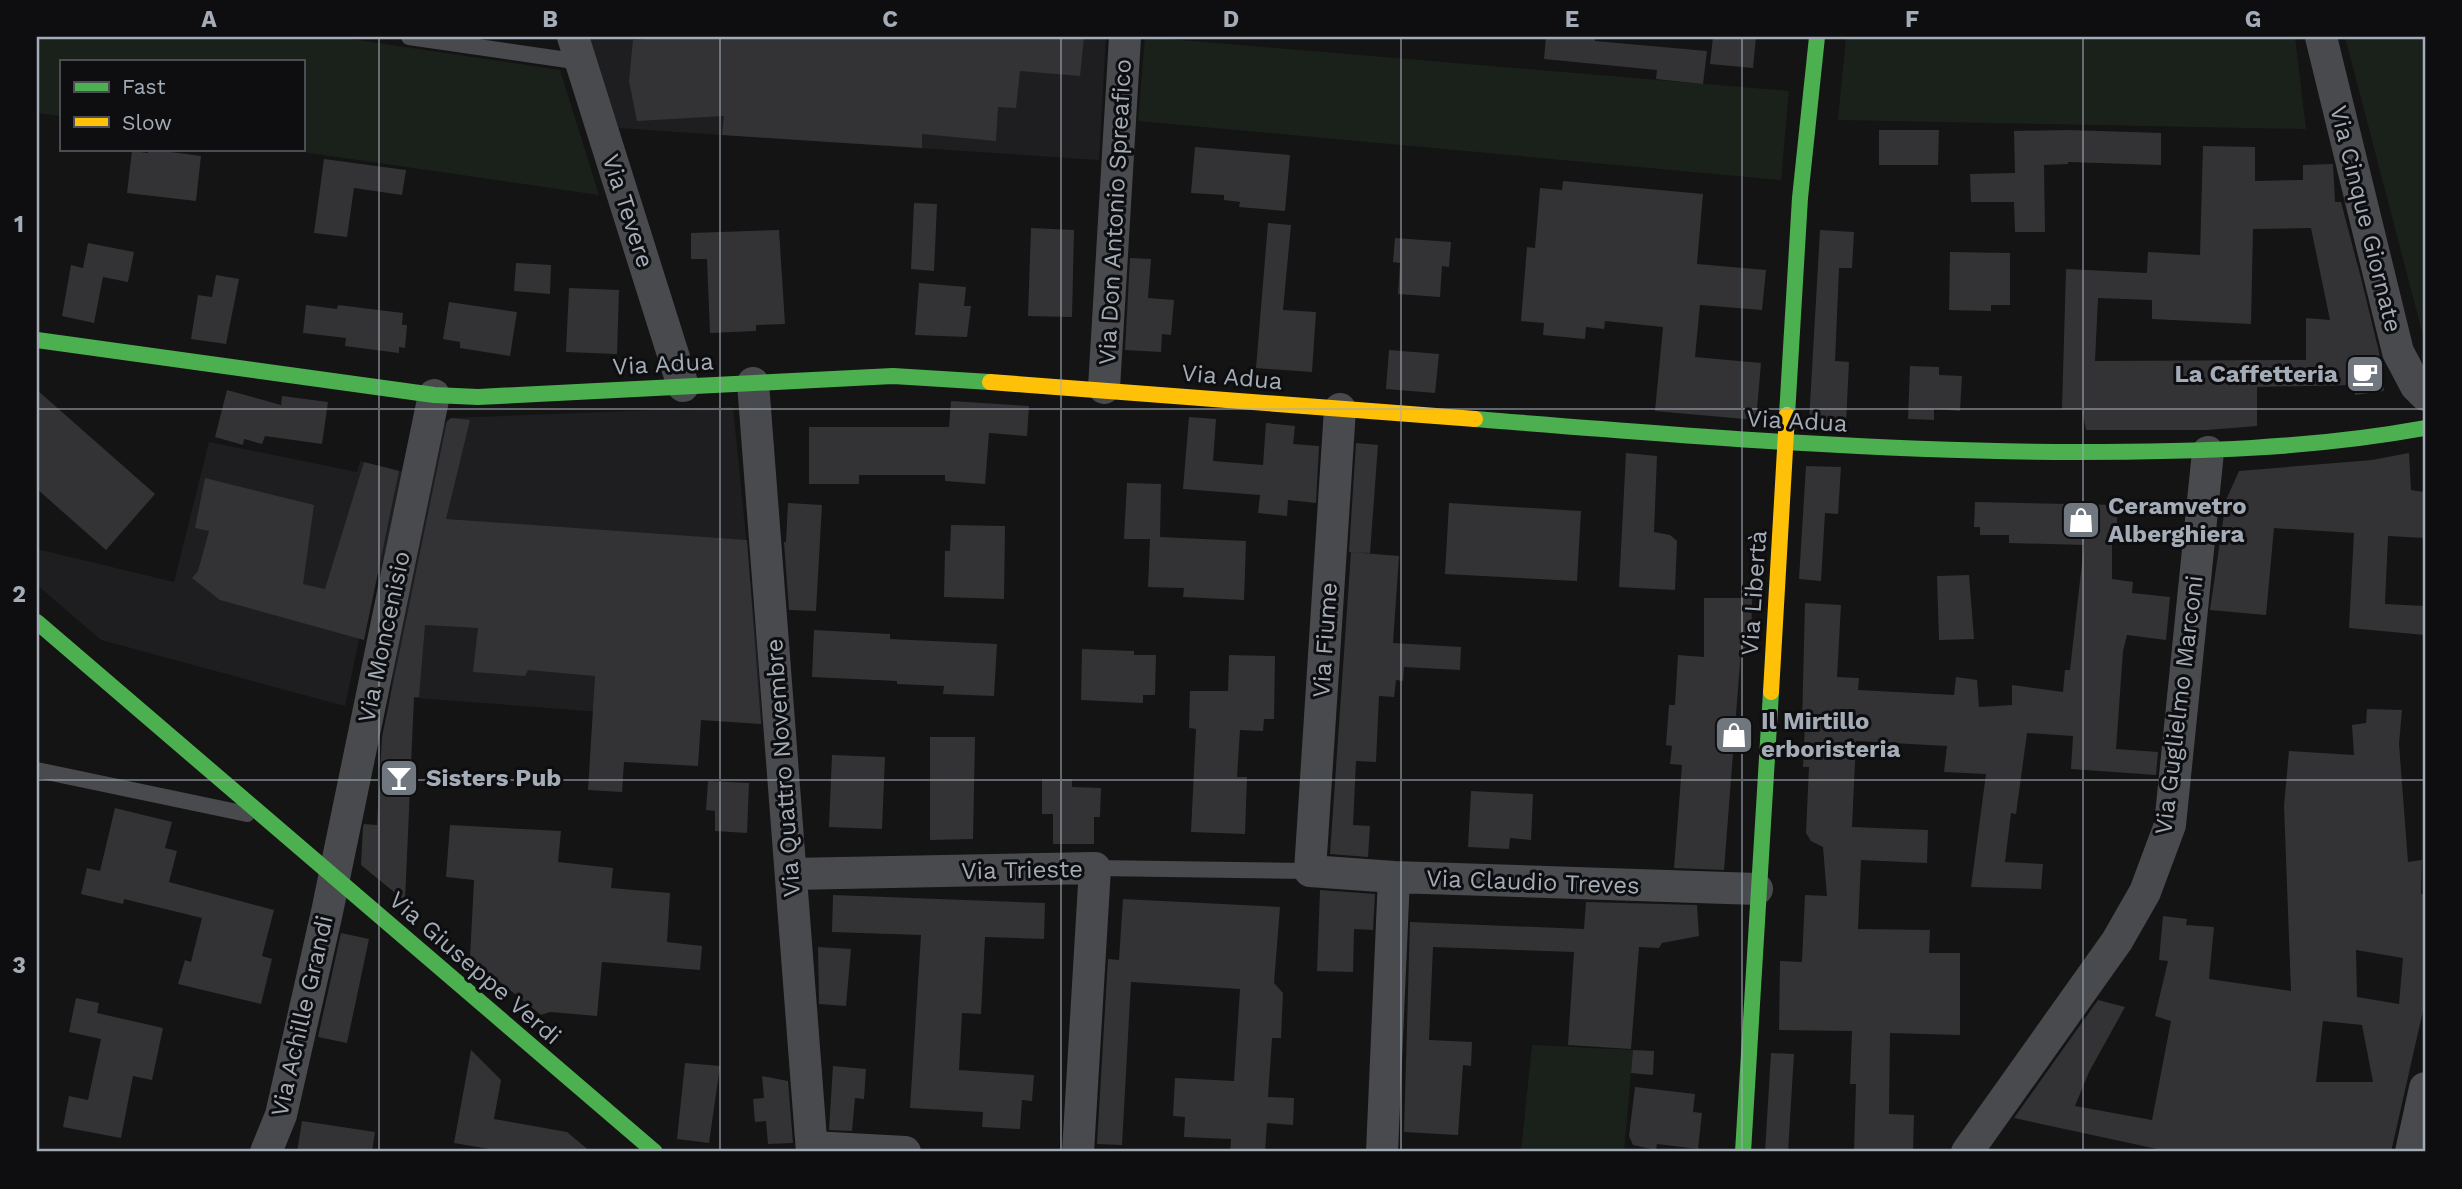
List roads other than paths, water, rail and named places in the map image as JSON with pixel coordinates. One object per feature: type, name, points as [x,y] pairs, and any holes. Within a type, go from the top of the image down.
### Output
[{"type":"street","name":"Via Don Antonio Spreafico","points":[[1104,388],[1125,37]]},
{"type":"street","name":"Via Libertà","points":[[1743,1152],[1800,198],[1817,37]]},
{"type":"street","name":"Via Cinque Giornate","points":[[2321,37],[2398,352],[2416,386],[2425,394]]},
{"type":"street","name":"Via Tevere","points":[[577,49],[683,386]]},
{"type":"street","name":"Via Adua","points":[[37,340],[434,395],[478,397],[893,376],[1104,388],[1786,444],[2006,452],[2208,452],[2370,438],[2425,428]]},
{"type":"street","name":"Via Quattro Novembre","points":[[753,383],[812,1149]]},
{"type":"street","name":"Via Moncenisio","points":[[335,879],[434,395]]},
{"type":"street","name":"Via Fiume","points":[[1310,870],[1340,409]]},
{"type":"street","name":"Via Guglielmo Marconi","points":[[1967,1152],[2117,942],[2145,892],[2170,825],[2208,452]]},
{"type":"street","name":"Via Giuseppe Verdi","points":[[37,622],[655,1152]]},
{"type":"street","name":"Via Trieste","points":[[791,874],[1095,868],[1078,1152]]},
{"type":"street","name":"Via Claudio Treves","points":[[1310,870],[1394,877],[1757,889]]},
{"type":"street","points":[[1382,1152],[1394,877]]},
{"type":"street","name":"Via Achille Grandi","points":[[266,1152],[281,1115],[335,879]]},
{"type":"street","points":[[2411,1152],[2425,1088]]},
{"type":"street","points":[[812,1149],[905,1152]]},
{"type":"lane","points":[[409,37],[577,49]]},
{"type":"lane","name":"Via Giuseppe Verdi","points":[[37,769],[265,818]]},
{"type":"lane","points":[[1095,868],[1310,870]]},
{"type":"place","name":"La Caffetteria","points":[[2365,374]]},
{"type":"place","name":"Ceramvetro Alberghiera","points":[[2081,520]]},
{"type":"place","name":"Il Mirtillo erboristeria","points":[[1734,735]]},
{"type":"place","name":"Sisters Pub","points":[[399,778]]}]
